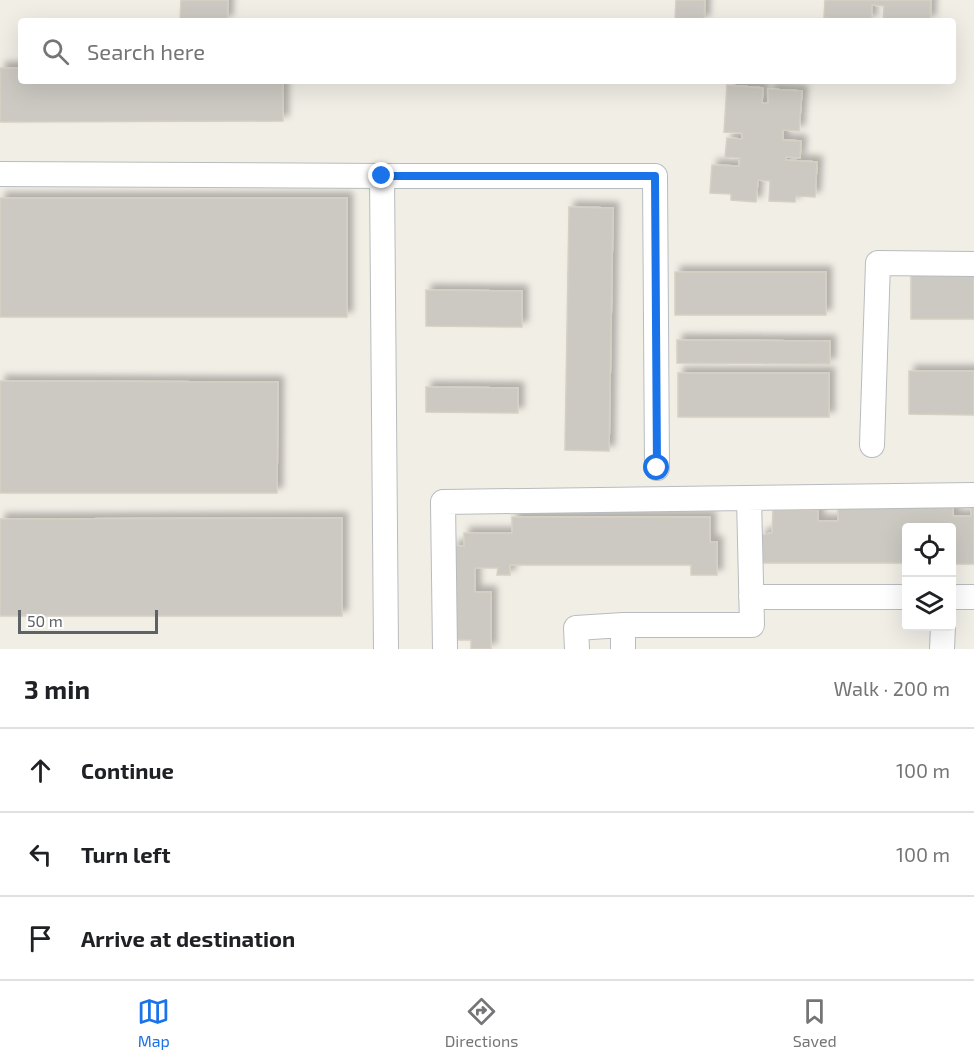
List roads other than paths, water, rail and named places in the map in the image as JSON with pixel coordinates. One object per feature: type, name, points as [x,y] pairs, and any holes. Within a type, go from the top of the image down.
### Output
[{"type":"street","points":[[0,174],[655,176],[657,468]]},
{"type":"street","points":[[382,176],[386,649]]},
{"type":"street","points":[[872,445],[878,263],[974,264]]},
{"type":"street","points":[[445,649],[443,502],[974,495]]},
{"type":"street","points":[[577,649],[576,628],[623,637],[752,625],[749,498]]},
{"type":"street","points":[[751,597],[902,597]]},
{"type":"street","points":[[956,597],[974,597]]},
{"type":"street","points":[[942,649],[943,631]]}]
